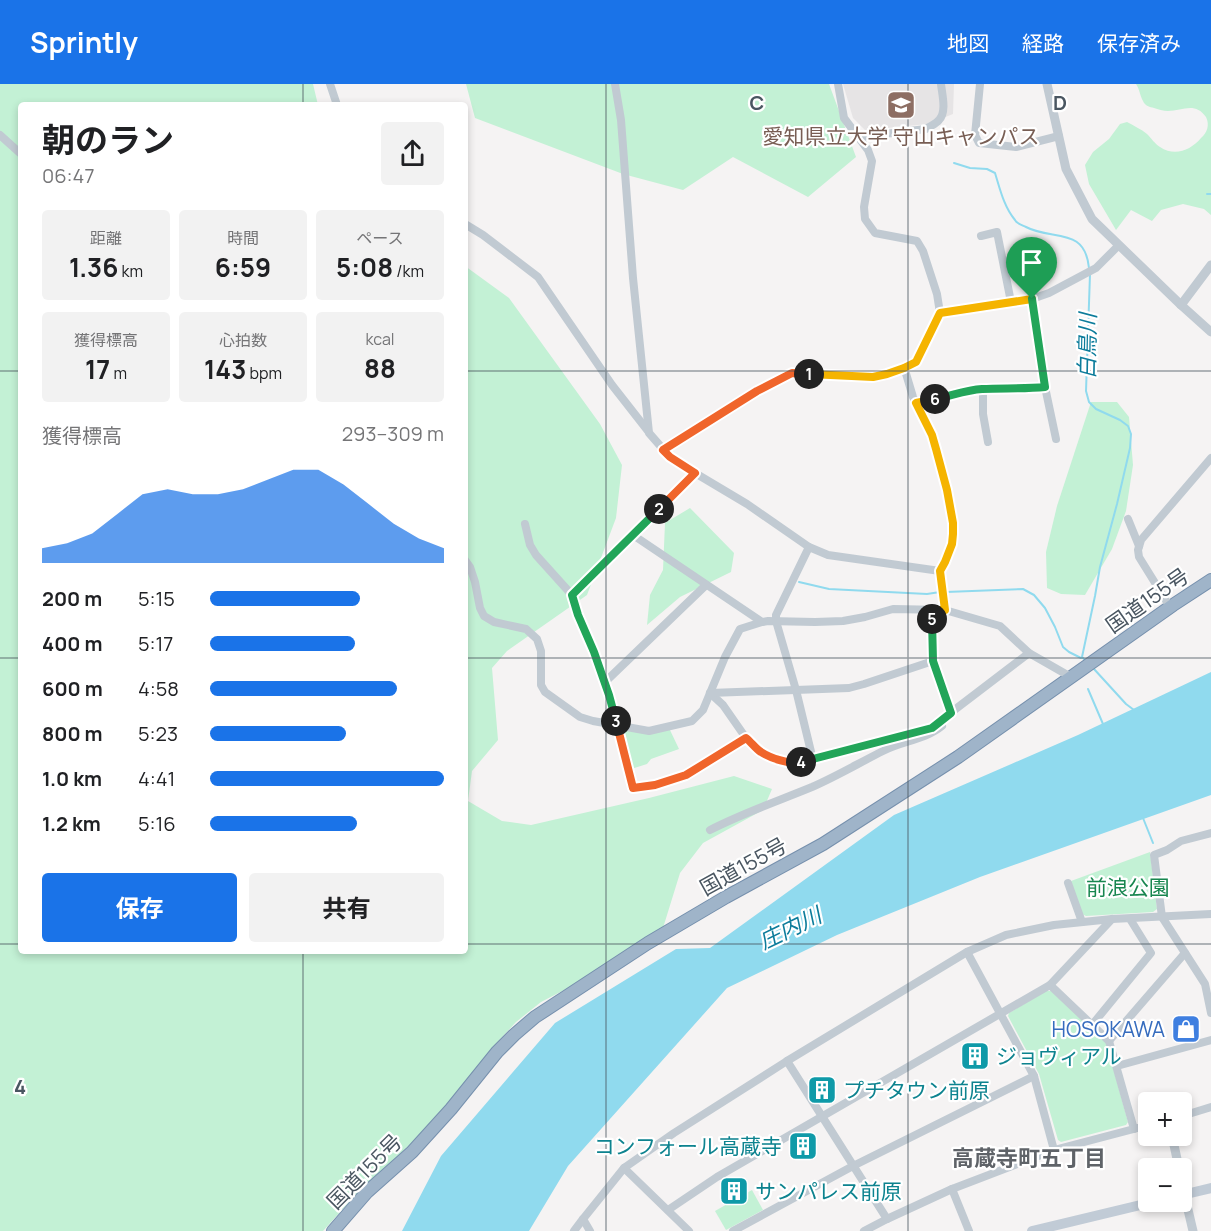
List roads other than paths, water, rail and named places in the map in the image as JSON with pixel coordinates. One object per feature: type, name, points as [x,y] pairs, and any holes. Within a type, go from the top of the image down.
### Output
[{"type":"highway","name":"国道155号","points":[[333,1231],[368,1192],[412,1152],[451,1109],[497,1052],[535,1017],[648,943],[823,844],[958,757],[1211,580]]},
{"type":"main road","points":[[1192,1190],[1211,1188]]},
{"type":"main road","points":[[1032,1231],[1138,1206]]},
{"type":"street","points":[[330,84],[336,102]]},
{"type":"street","points":[[615,84],[621,120],[633,278],[649,433]]},
{"type":"street","points":[[663,450],[757,391],[792,373],[873,377],[904,368],[916,362],[940,313],[937,294],[923,251],[917,241],[875,233],[865,219],[864,207],[872,161],[868,150],[844,118],[838,84]]},
{"type":"street","points":[[859,137],[926,129],[942,115],[940,84]]},
{"type":"street","points":[[980,84],[975,135],[979,143],[1016,147],[1059,136]]},
{"type":"street","points":[[1047,84],[1066,169],[1092,219],[1211,332]]},
{"type":"street","points":[[0,135],[18,151]]},
{"type":"street","points":[[468,226],[538,277],[612,385],[670,457],[747,504],[809,547],[828,555],[940,571]]},
{"type":"street","points":[[981,236],[997,232],[1011,302]]},
{"type":"street","points":[[940,313],[1032,299],[1049,293],[1096,268],[1118,246]]},
{"type":"street","points":[[1180,305],[1211,265]]},
{"type":"street","points":[[1032,299],[1045,387],[1056,439]]},
{"type":"street","points":[[904,368],[916,403],[932,435],[947,490],[953,523],[952,544],[940,571],[944,606]]},
{"type":"street","points":[[916,403],[963,391],[1045,387]]},
{"type":"street","points":[[983,389],[983,414],[988,442]]},
{"type":"street","points":[[1170,607],[1139,557],[1139,546],[1141,540],[1211,458]]},
{"type":"street","points":[[572,595],[695,473]]},
{"type":"street","points":[[1128,519],[1139,546]]},
{"type":"street","points":[[525,524],[530,544],[536,555],[572,595],[594,652],[618,726],[633,788],[655,785],[686,775],[746,738]]},
{"type":"street","points":[[633,535],[762,622]]},
{"type":"street","points":[[809,547],[776,615],[776,621],[813,760]]},
{"type":"street","points":[[468,564],[473,574],[480,608],[484,616],[494,622],[526,629],[537,639],[541,651],[540,685],[545,692],[580,717],[618,726],[649,731],[692,721],[703,710],[740,629],[762,622],[843,621],[893,609],[931,610],[944,606],[1000,626],[1029,653],[1071,677]]},
{"type":"street","points":[[604,683],[706,585]]},
{"type":"street","points":[[710,830],[735,817],[829,779],[885,750],[934,732],[946,722],[951,713],[933,661],[931,610]]},
{"type":"street","points":[[710,693],[723,705],[746,738],[761,752],[795,764],[932,728],[1029,653]]},
{"type":"street","points":[[710,693],[849,688],[933,661]]},
{"type":"street","points":[[1211,833],[1181,841],[1154,855],[1162,917],[1205,984],[1211,1011]]},
{"type":"street","points":[[1068,883],[1082,922]]},
{"type":"street","points":[[574,1231],[624,1168],[674,1133],[787,1061],[967,952],[1006,935],[1054,925],[1112,919],[1211,914]]},
{"type":"street","points":[[668,1210],[717,1177],[1050,985],[1112,919]]},
{"type":"street","points":[[1092,1025],[1152,953],[1130,919]]},
{"type":"street","points":[[967,952],[1034,1076],[1054,1150]]},
{"type":"street","points":[[1109,1041],[1185,953]]},
{"type":"street","points":[[1050,985],[1109,1041],[1134,1129]]},
{"type":"street","points":[[1117,1066],[1211,1040]]},
{"type":"street","points":[[787,1061],[887,1219]]},
{"type":"street","points":[[733,1231],[852,1166],[1034,1076]]},
{"type":"street","points":[[1192,1113],[1211,1107]]},
{"type":"street","points":[[864,1231],[951,1189],[1054,1150],[1138,1128]]},
{"type":"street","points":[[624,1168],[689,1231]]},
{"type":"street","points":[[951,1189],[969,1231]]},
{"type":"street","points":[[1188,1212],[1193,1231]]},
{"type":"street","points":[[583,1219],[590,1231]]},
{"type":"water","name":"庄内川","points":[[1211,672],[1211,795],[980,877],[837,935],[727,988],[568,1166],[529,1231],[402,1231],[441,1156],[555,1023],[676,949],[710,948],[894,815],[1078,735]]},
{"type":"waterway","name":"白鳥川","points":[[954,163],[970,168],[987,169],[995,173],[1005,204],[1017,222],[1036,231],[1074,240],[1086,255],[1089,268]]},
{"type":"waterway","name":"白鳥川","points":[[1084,659],[1082,657],[1100,567],[1117,504],[1131,434],[1128,426],[1120,420],[1096,409],[1089,402],[1086,391],[1090,274]]},
{"type":"waterway","points":[[799,582],[829,589],[927,594],[940,592]]},
{"type":"waterway","points":[[946,592],[1023,589],[1034,595],[1045,608],[1063,647],[1081,658]]},
{"type":"waterway","name":"白鳥川","points":[[1094,669],[1134,710]]},
{"type":"waterway","points":[[1088,689],[1103,724]]},
{"type":"waterway","points":[[1143,818],[1153,843]]},
{"type":"place","name":"愛知県立大学 守山キャンパス","points":[[901,105]]},
{"type":"place","name":"HOSOKAWA","points":[[1186,1029]]},
{"type":"place","name":"ジョヴィアル","points":[[975,1056]]},
{"type":"place","name":"プチタウン前原","points":[[822,1090]]},
{"type":"place","name":"コンフォール高蔵寺","points":[[803,1146]]},
{"type":"place","name":"サンパレス前原","points":[[734,1191]]},
{"type":"district","name":"高蔵寺町五丁目","points":[[1029,1158]]},
{"type":"park label","name":"前浪公園","points":[[1128,887]]}]
